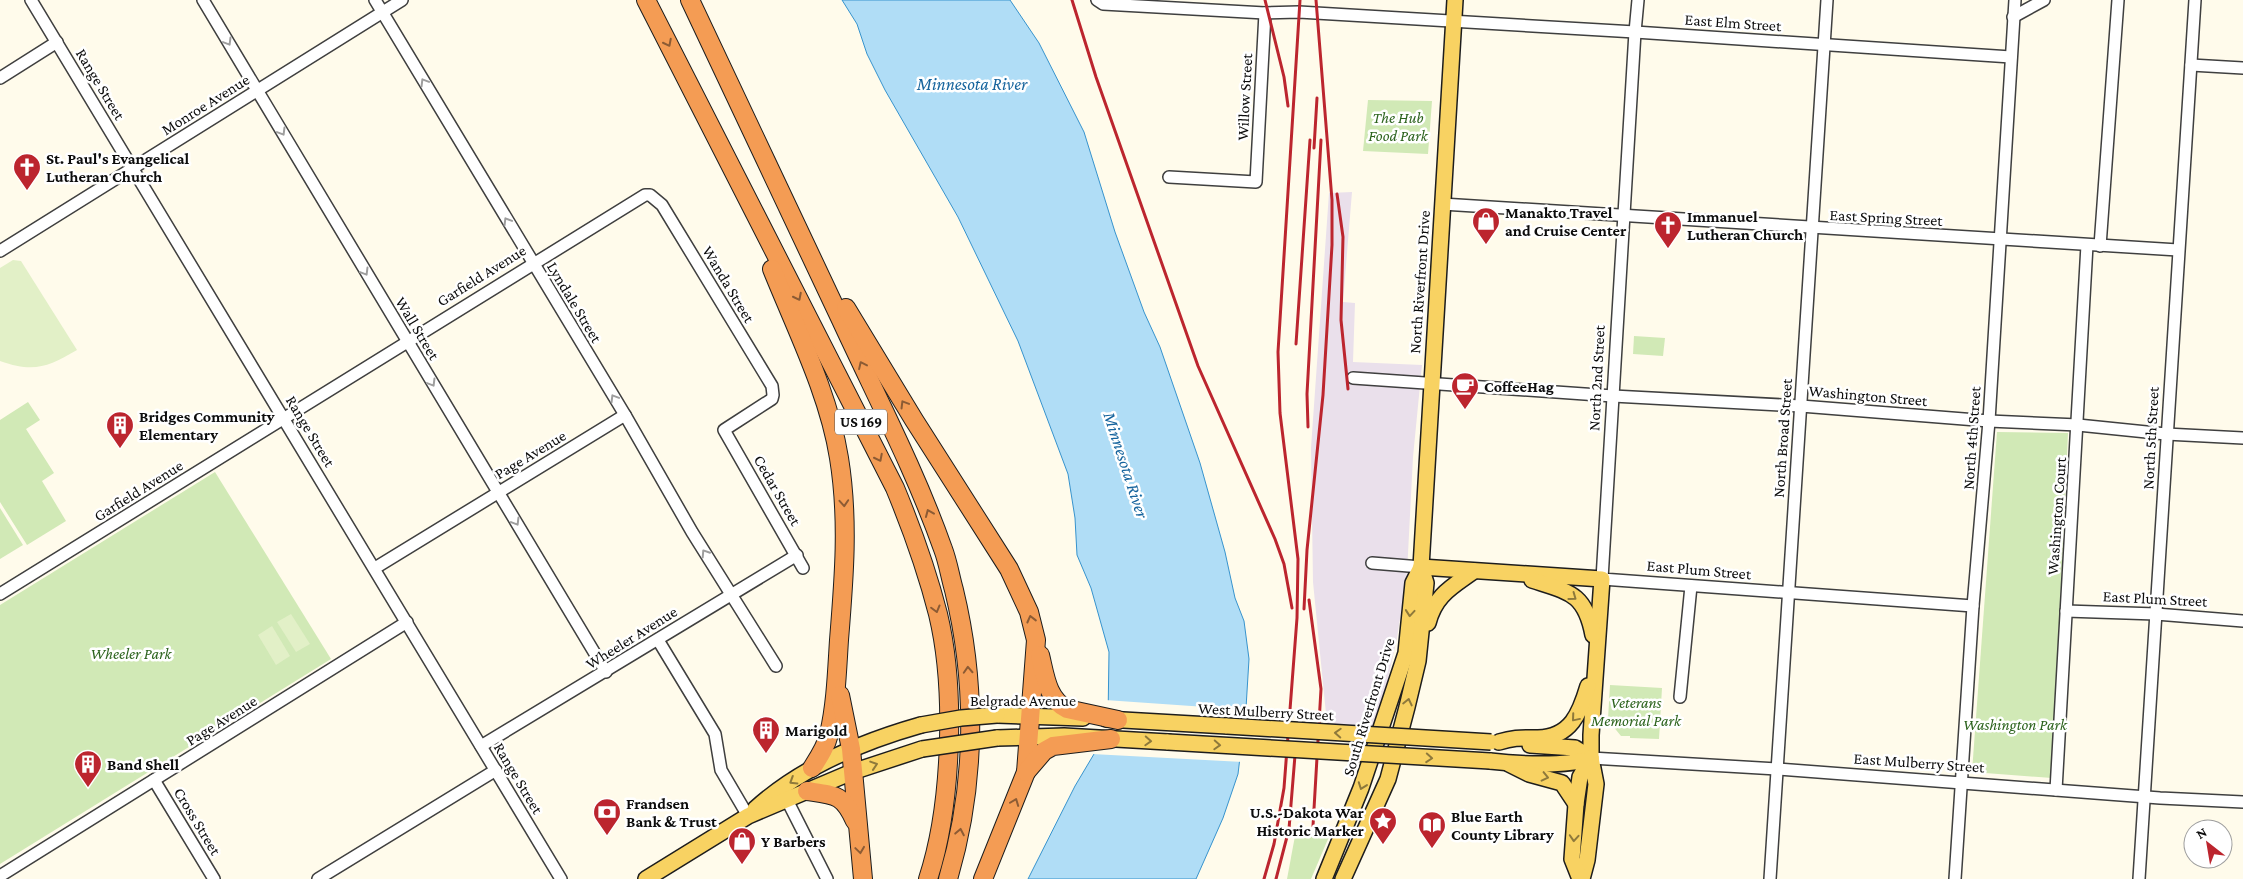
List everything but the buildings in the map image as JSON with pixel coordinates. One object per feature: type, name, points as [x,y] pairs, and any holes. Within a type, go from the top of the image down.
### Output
[{"type":"highway","name":"US 169","points":[[646,0],[895,488],[926,572],[938,616],[948,702],[945,790],[939,830],[928,879]]},
{"type":"highway","name":"US 169","points":[[690,0],[792,215],[944,551],[959,612],[967,656],[970,729],[968,785],[961,831],[948,879]]},
{"type":"highway","points":[[735,176],[819,386],[831,422],[839,457],[846,531],[837,672],[829,734],[812,768]]},
{"type":"highway","points":[[792,215],[914,420],[1009,569],[1029,612],[1049,690],[1054,699],[1067,713],[1118,720]]},
{"type":"highway","points":[[983,879],[1026,772],[1036,640]]},
{"type":"highway","points":[[837,672],[851,749],[857,826],[864,879]]},
{"type":"highway","points":[[1026,772],[1044,751],[1064,740],[1112,739]]},
{"type":"highway","points":[[807,791],[839,798],[848,805],[857,826]]},
{"type":"main road","name":"North Riverfront Drive","points":[[1421,567],[1455,0]]},
{"type":"main road","name":"East Plum Street","points":[[1421,567],[1602,579]]},
{"type":"main road","name":"South Riverfront Drive","points":[[1343,879],[1388,779],[1418,660],[1426,583],[1421,567]]},
{"type":"main road","name":"South Riverfront Drive","points":[[1324,879],[1361,788],[1406,653],[1412,583],[1421,567]]},
{"type":"main road","points":[[1418,660],[1433,605],[1448,589],[1474,570]]},
{"type":"main road","points":[[1495,742],[1516,737],[1540,738],[1556,734],[1569,726],[1581,712],[1596,656],[1589,616],[1580,602],[1564,591],[1512,573]]},
{"type":"main road","name":"North 2nd Street","points":[[1581,879],[1588,860],[1596,784],[1591,758],[1602,579]]},
{"type":"main road","name":"Belgrade Avenue","points":[[748,816],[772,794],[812,768],[851,749],[921,725],[961,718],[997,715],[1067,713]]},
{"type":"main road","name":"West Mulberry Street","points":[[1118,720],[1495,742]]},
{"type":"main road","name":"Belgrade Avenue","points":[[646,879],[748,816],[852,772],[922,749],[997,738],[1028,737],[1064,740]]},
{"type":"main road","points":[[1112,739],[1505,762],[1579,762],[1591,758]]},
{"type":"main road","points":[[1495,742],[1575,748],[1591,758]]},
{"type":"main road","name":"North 2nd Street","points":[[1581,879],[1572,858],[1576,804],[1580,777],[1591,758]]},
{"type":"main road","points":[[1505,762],[1529,774],[1562,783],[1576,804]]},
{"type":"main road","points":[[1569,879],[1572,858]]},
{"type":"street","name":"Range Street","points":[[31,0],[408,622],[561,879]]},
{"type":"street","name":"Wall Street","points":[[203,0],[606,672]]},
{"type":"street","name":"Lyndale Street","points":[[375,0],[625,415],[692,532],[776,666]]},
{"type":"street","name":"Monroe Avenue","points":[[0,251],[402,0]]},
{"type":"street","name":"East Elm Street","points":[[1097,0],[1103,4],[1265,14],[1299,12],[1454,21],[2011,57]]},
{"type":"street","name":"North 2nd Street","points":[[1602,579],[1634,32],[1638,0]]},
{"type":"street","name":"North Broad Street","points":[[1770,879],[1827,0]]},
{"type":"street","name":"North 4th Street","points":[[1955,879],[1973,606],[1989,421],[2015,0]]},
{"type":"street","points":[[2014,17],[2044,0]]},
{"type":"street","points":[[2100,246],[2118,0]]},
{"type":"street","name":"North 5th Street","points":[[2139,879],[2195,0]]},
{"type":"street","name":"Willow Street","points":[[1169,176],[1256,182],[1265,14]]},
{"type":"street","points":[[0,78],[57,42]]},
{"type":"street","points":[[2191,65],[2243,68]]},
{"type":"street","name":"Garfield Avenue","points":[[0,594],[639,197],[650,195]]},
{"type":"street","name":"Wanda Street","points":[[650,195],[662,204],[772,386],[773,395],[767,403],[724,430]]},
{"type":"street","name":"East Spring Street","points":[[1442,204],[1813,229],[2178,250]]},
{"type":"street","name":"Washington Court","points":[[2056,790],[2087,245]]},
{"type":"street","name":"Washington Street","points":[[1353,378],[1613,396],[1801,406],[1989,421],[2078,425],[2166,434],[2243,438]]},
{"type":"street","name":"Page Avenue","points":[[375,568],[625,415]]},
{"type":"street","name":"Cedar Street","points":[[724,430],[803,568]]},
{"type":"street","name":"Wheeler Avenue","points":[[481,746],[797,555]]},
{"type":"street","points":[[1372,562],[1421,567]]},
{"type":"street","name":"East Plum Street","points":[[1602,579],[1973,606]]},
{"type":"street","points":[[1680,697],[1691,586]]},
{"type":"street","name":"East Plum Street","points":[[2066,611],[2156,614],[2243,621]]},
{"type":"street","name":"Page Avenue","points":[[0,876],[408,622]]},
{"type":"street","points":[[658,640],[715,734],[721,770],[748,816]]},
{"type":"street","name":"East Mulberry Street","points":[[1591,758],[1777,769],[2144,797],[2243,802]]},
{"type":"street","points":[[318,879],[496,770]]},
{"type":"street","name":"Cross Street","points":[[154,780],[214,879]]},
{"type":"street","points":[[786,800],[827,879]]},
{"type":"shaded area","points":[[1352,192],[1343,302],[1355,303],[1353,362],[1422,365],[1413,457],[1407,573],[1397,638],[1377,728],[1327,724],[1313,582],[1311,448],[1329,193]]},
{"type":"green space","name":"The Hub Food Park","points":[[1368,100],[1432,101],[1428,154],[1363,151]]},
{"type":"green space","points":[[13,260],[21,261],[77,350],[58,361],[40,366],[22,367],[0,361],[0,268]]},
{"type":"green space","points":[[1634,336],[1665,338],[1663,356],[1633,354]]},
{"type":"green space","points":[[28,402],[40,420],[26,429],[54,473],[42,481],[66,521],[27,545],[0,502],[0,420]]},
{"type":"green space","name":"Washington Park","points":[[1997,432],[2068,433],[2052,778],[1972,772]]},
{"type":"green space","name":"Wheeler Park","points":[[215,472],[331,659],[0,864],[0,605]]},
{"type":"green space","points":[[0,508],[23,545],[0,559]]},
{"type":"green space","points":[[291,614],[310,644],[296,652],[277,622]]},
{"type":"green space","points":[[272,626],[290,656],[276,665],[258,635]]},
{"type":"green space","name":"Veterans Memorial Park","points":[[1610,685],[1662,688],[1659,739],[1621,736],[1612,725],[1612,719],[1608,719]]},
{"type":"green space","points":[[1331,832],[1311,879],[1287,879],[1295,836]]},
{"type":"water","name":"Minnesota River","points":[[842,0],[1010,0],[1039,43],[1084,132],[1115,232],[1144,312],[1160,347],[1200,463],[1225,552],[1235,598],[1244,621],[1249,659],[1246,708],[1238,774],[1223,818],[1196,879],[1028,879],[1075,786],[1094,754],[1108,719],[1109,652],[1091,588],[1077,555],[1075,518],[1068,474],[1018,341],[958,217],[885,90],[867,54],[857,24]]},
{"type":"pier","points":[[1105,700],[1249,710],[1243,762],[1092,754],[1105,718]]},
{"type":"railway","points":[[1072,0],[1096,77],[1198,366],[1275,539],[1284,564],[1292,608]]},
{"type":"railway","points":[[1265,0],[1284,77],[1288,106]]},
{"type":"railway","points":[[1264,879],[1274,844],[1284,788],[1297,618],[1298,559],[1280,413],[1278,352],[1300,0]]},
{"type":"railway","points":[[1304,609],[1307,550],[1323,395],[1332,245],[1332,200],[1316,0]]},
{"type":"railway","points":[[1314,148],[1317,98]]},
{"type":"railway","points":[[1296,344],[1310,140]]},
{"type":"railway","points":[[1308,427],[1307,394],[1321,140]]},
{"type":"railway","points":[[1337,194],[1343,237],[1341,320],[1348,389]]},
{"type":"railway","points":[[1309,600],[1321,689],[1313,826]]},
{"type":"railway","points":[[1276,879],[1289,829],[1296,743]]},
{"type":"place","name":"St. Paul's Evangelical Lutheran Church","points":[[27,191]]},
{"type":"place","name":"Manakto Travel and Cruise Center","points":[[1486,245]]},
{"type":"place","name":"Immanuel Lutheran Church","points":[[1668,249]]},
{"type":"place","name":"CoffeeHag","points":[[1465,410]]},
{"type":"place","name":"Bridges Community Elementary","points":[[120,449]]},
{"type":"place","name":"Marigold","points":[[766,754]]},
{"type":"place","name":"Band Shell","points":[[88,788]]},
{"type":"place","name":"Frandsen Bank & Trust","points":[[607,836]]},
{"type":"place","name":"U.S.-Dakota War Historic Marker","points":[[1383,845]]},
{"type":"place","name":"Blue Earth County Library","points":[[1432,849]]},
{"type":"place","name":"Y Barbers","points":[[742,865]]}]
